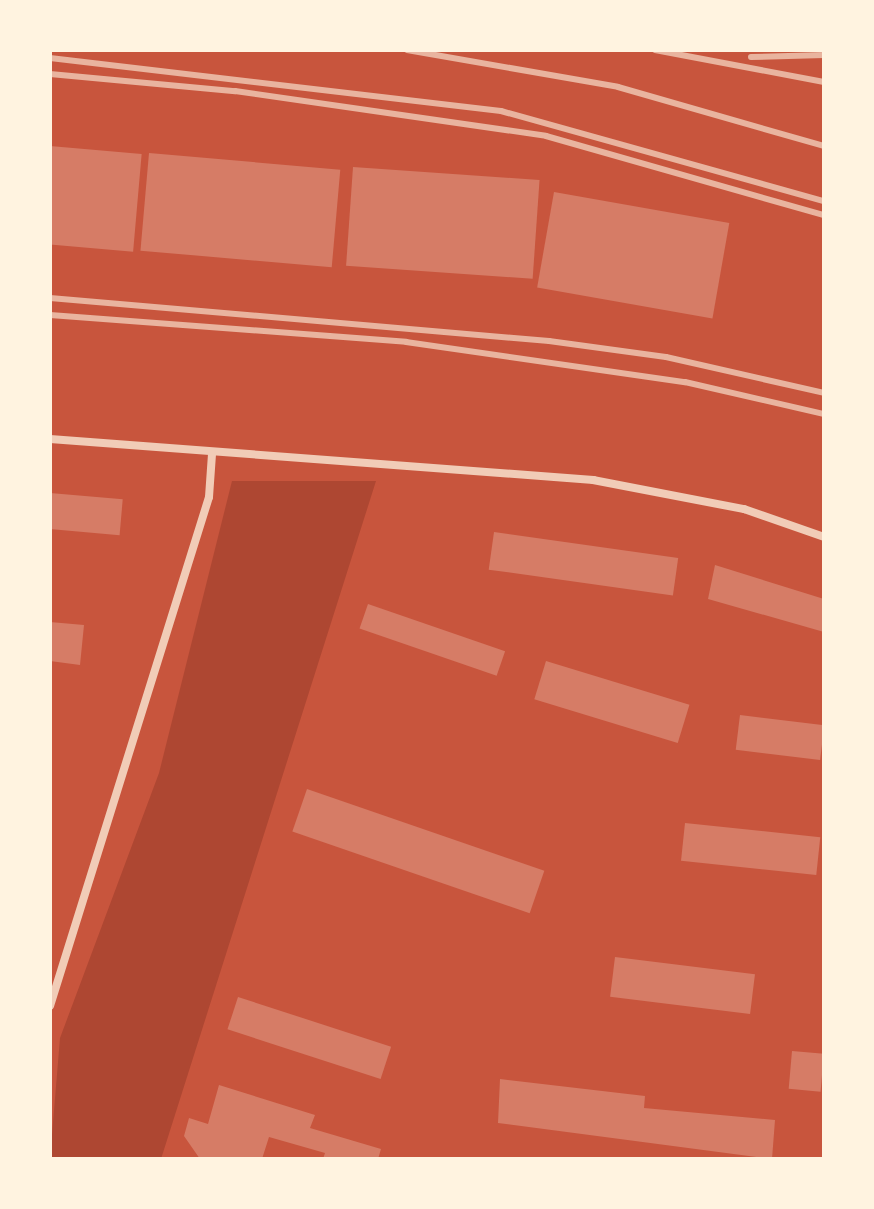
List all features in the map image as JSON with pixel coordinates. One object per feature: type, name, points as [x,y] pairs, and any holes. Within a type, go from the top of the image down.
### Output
[{"type":"street","points":[[50,439],[212,454],[593,480],[744,509],[824,537]]},
{"type":"street","points":[[50,1006],[209,497],[212,454]]},
{"type":"shaded area","points":[[232,481],[376,481],[161,1159],[50,1159],[60,1038],[159,773]]},
{"type":"building","points":[[50,146],[142,154],[133,252],[50,244]]},
{"type":"building","points":[[149,153],[340,170],[332,267],[140,251]]},
{"type":"building","points":[[353,167],[540,180],[533,279],[346,266]]},
{"type":"building","points":[[554,192],[729,223],[712,318],[537,288]]},
{"type":"building","points":[[50,493],[123,499],[120,535],[50,529]]},
{"type":"building","points":[[494,532],[678,558],[673,596],[489,570]]},
{"type":"building","points":[[715,565],[824,599],[824,632],[708,599]]},
{"type":"building","points":[[368,604],[505,651],[497,676],[360,629]]},
{"type":"building","points":[[50,622],[84,625],[80,665],[50,661]]},
{"type":"building","points":[[546,661],[689,705],[678,743],[534,699]]},
{"type":"building","points":[[740,715],[824,725],[820,760],[736,750]]},
{"type":"building","points":[[307,789],[544,871],[530,913],[292,832]]},
{"type":"building","points":[[685,823],[820,837],[816,875],[681,861]]},
{"type":"building","points":[[615,957],[755,974],[750,1014],[610,997]]},
{"type":"building","points":[[238,997],[391,1047],[381,1079],[227,1029]]},
{"type":"building","points":[[792,1051],[824,1054],[821,1092],[789,1089]]},
{"type":"building","points":[[500,1079],[645,1096],[644,1108],[775,1120],[772,1159],[498,1123]]},
{"type":"building","points":[[219,1085],[315,1115],[310,1128],[381,1149],[378,1159],[323,1159],[325,1153],[269,1137],[262,1159],[200,1159],[184,1136],[189,1118],[208,1124]]},
{"type":"railway","points":[[407,50],[618,87],[824,146]]},
{"type":"railway","points":[[655,50],[824,82]]},
{"type":"railway","points":[[751,57],[824,55]]},
{"type":"railway","points":[[50,58],[501,111],[824,201]]},
{"type":"railway","points":[[50,74],[235,91],[546,136],[824,215]]},
{"type":"railway","points":[[50,298],[549,341],[666,357],[824,393]]},
{"type":"railway","points":[[50,315],[406,342],[685,382],[824,414]]}]
